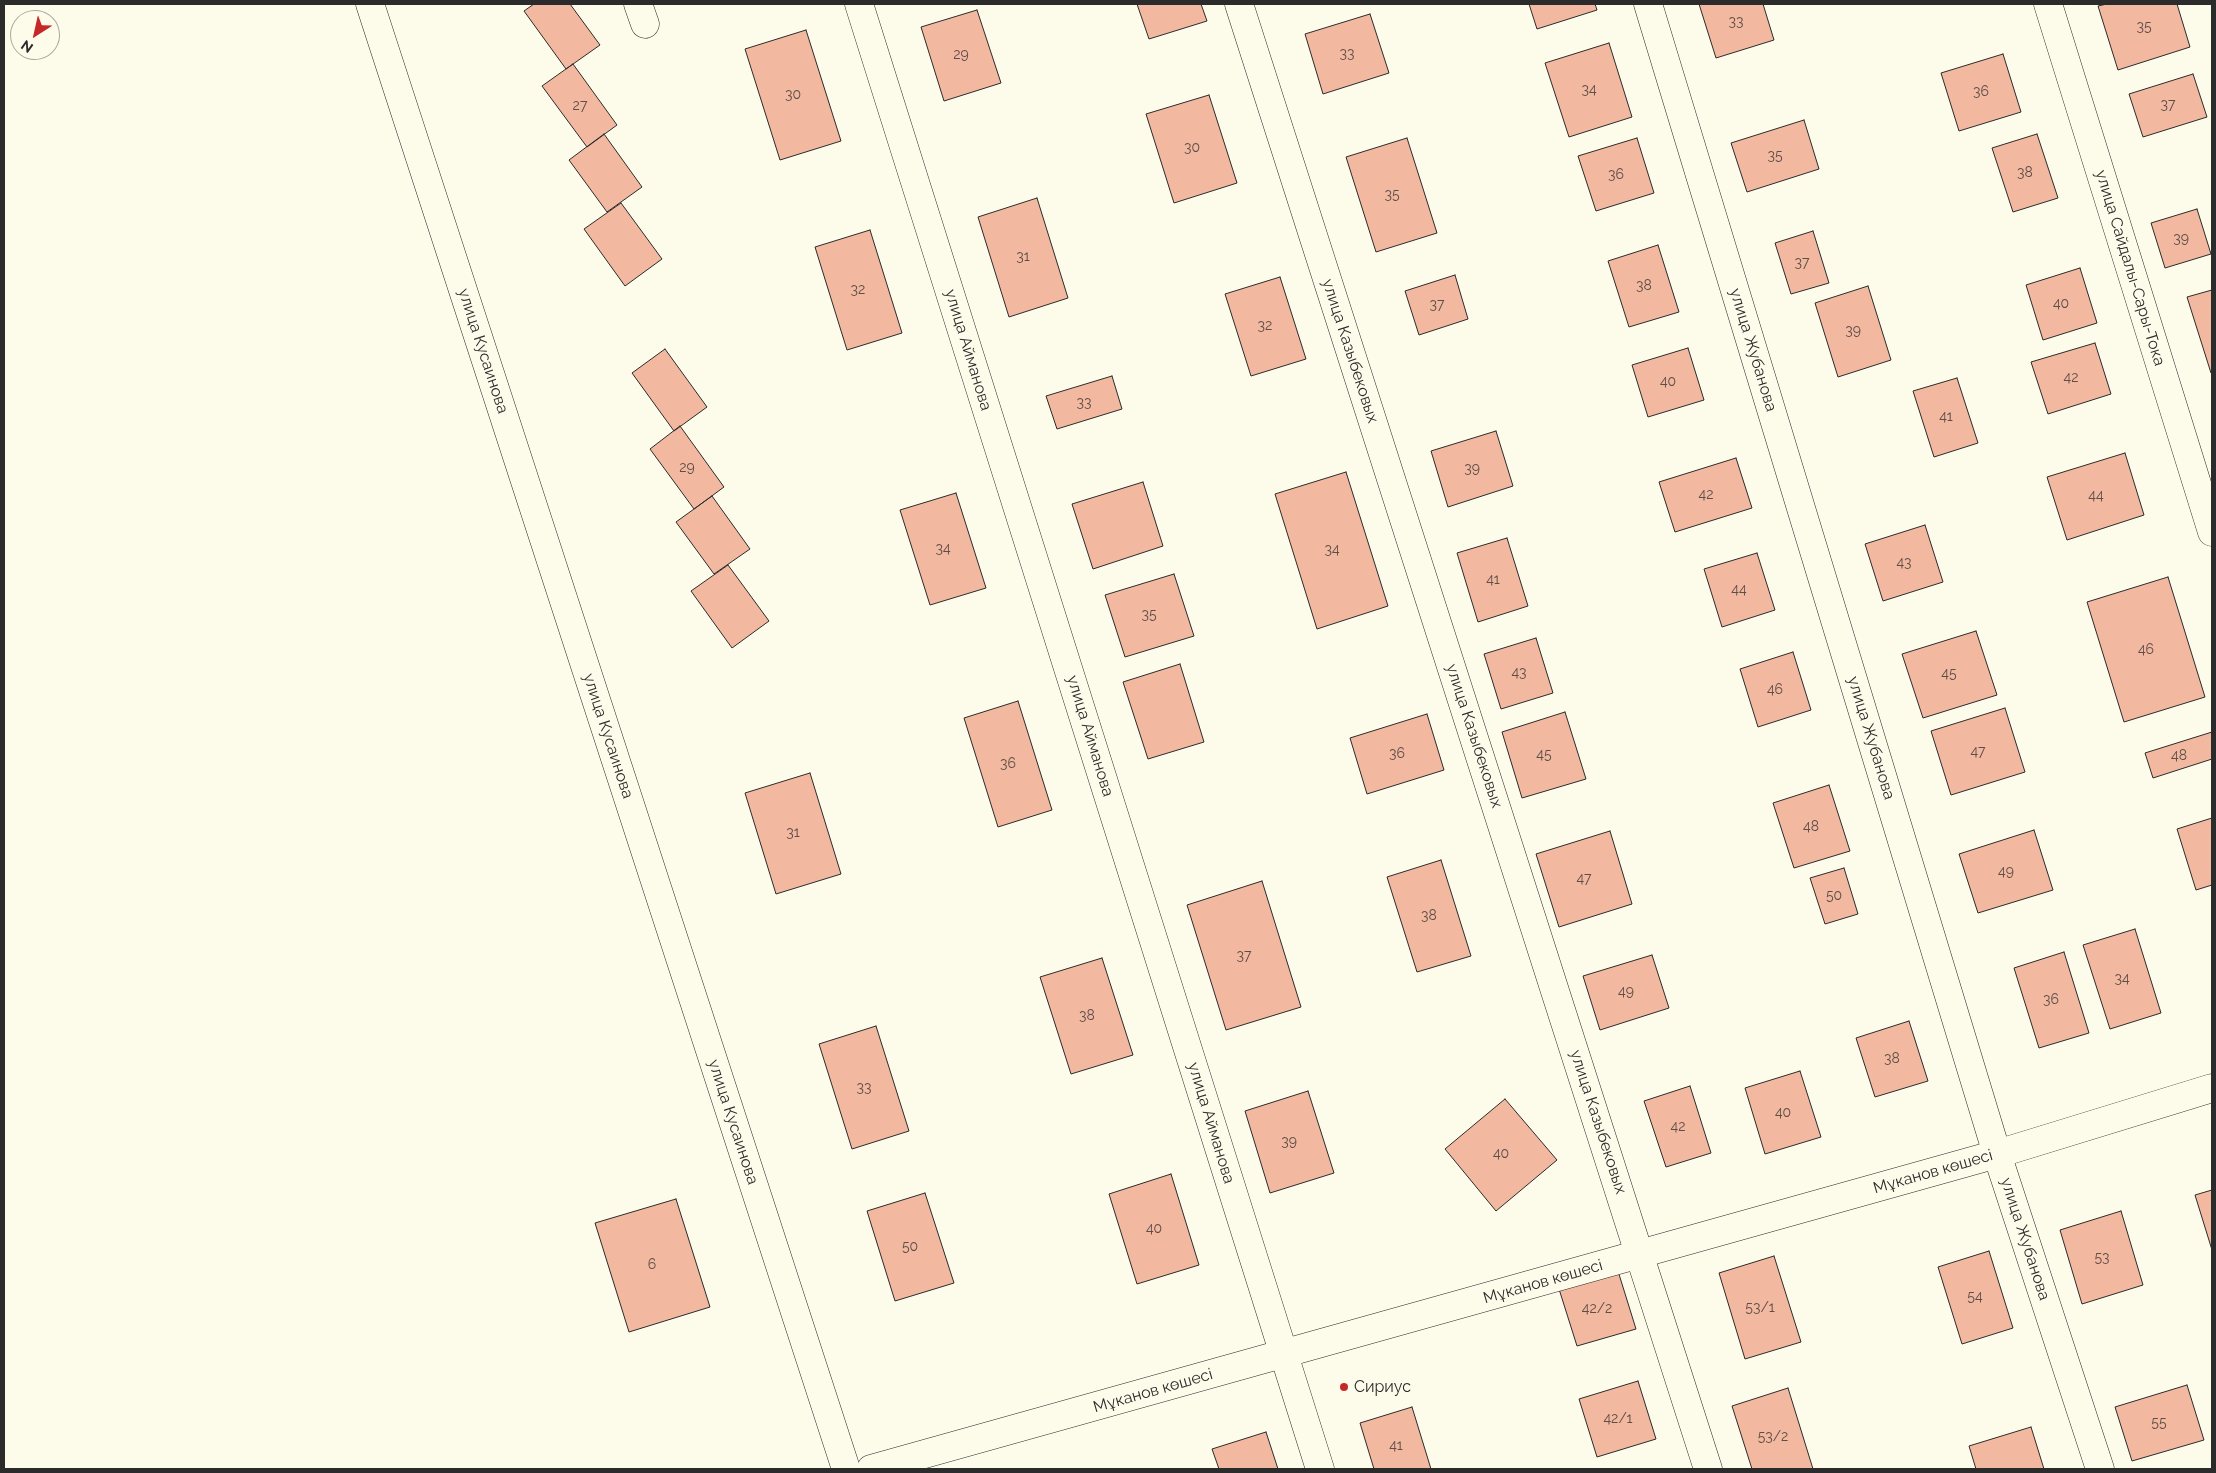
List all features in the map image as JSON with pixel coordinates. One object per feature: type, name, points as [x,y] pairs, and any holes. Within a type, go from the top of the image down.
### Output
[{"type":"street","name":"улица Кусаинова","points":[[370,4],[846,1469]]},
{"type":"street","name":"улица Айманова","points":[[859,4],[1320,1469]]},
{"type":"street","name":"улица Казыбековых","points":[[1239,4],[1708,1469]]},
{"type":"street","name":"улица Жубанова","points":[[1648,4],[1997,1154],[2100,1469]]},
{"type":"street","name":"улица Сайдалы-Сары-Тока","points":[[2048,4],[2212,532]]},
{"type":"street","name":"Мұканов көшесі","points":[[871,1469],[1997,1154],[2212,1088]]},
{"type":"building","points":[[534,4],[570,4],[600,45],[566,69],[524,11]]},
{"type":"building","points":[[1137,4],[1201,4],[1207,21],[1149,39]]},
{"type":"building","points":[[1529,4],[1595,4],[1597,10],[1537,29]]},
{"type":"building","points":[[1699,4],[1763,4],[1774,40],[1716,58]]},
{"type":"building","points":[[2107,4],[2177,4],[2190,47],[2118,70],[2098,6]]},
{"type":"building","points":[[977,10],[1001,83],[944,101],[921,27]]},
{"type":"building","points":[[1370,14],[1389,73],[1323,94],[1305,34]]},
{"type":"building","points":[[806,30],[841,141],[780,160],[745,49]]},
{"type":"building","points":[[1609,43],[1632,117],[1569,137],[1545,63]]},
{"type":"building","points":[[2003,54],[2021,112],[1959,131],[1941,73]]},
{"type":"building","points":[[573,64],[617,125],[587,147],[542,86]]},
{"type":"building","points":[[2193,74],[2207,117],[2143,137],[2129,94]]},
{"type":"building","points":[[1209,95],[1237,183],[1174,203],[1146,114]]},
{"type":"building","points":[[1804,120],[1819,169],[1747,192],[1731,143]]},
{"type":"building","points":[[604,134],[642,187],[607,212],[569,160]]},
{"type":"building","points":[[2037,134],[2058,198],[2013,212],[1992,148]]},
{"type":"building","points":[[1407,138],[1437,233],[1376,252],[1346,157]]},
{"type":"building","points":[[1637,138],[1654,193],[1596,211],[1578,156]]},
{"type":"building","points":[[1037,198],[1068,298],[1009,317],[978,217]]},
{"type":"building","points":[[621,203],[662,259],[625,286],[584,229]]},
{"type":"building","points":[[2197,209],[2211,254],[2165,268],[2151,223]]},
{"type":"building","points":[[870,230],[902,333],[847,350],[815,247]]},
{"type":"building","points":[[1813,231],[1829,283],[1791,294],[1775,243]]},
{"type":"building","points":[[1658,245],[1679,312],[1629,327],[1608,261]]},
{"type":"building","points":[[2080,268],[2097,323],[2043,340],[2026,285]]},
{"type":"building","points":[[1455,275],[1468,319],[1419,335],[1405,291]]},
{"type":"building","points":[[1280,277],[1306,359],[1251,376],[1225,294]]},
{"type":"building","points":[[1868,286],[1891,360],[1838,377],[1815,303]]},
{"type":"building","points":[[2212,290],[2212,373],[2211,373],[2187,297]]},
{"type":"building","points":[[2095,343],[2111,394],[2048,414],[2031,362]]},
{"type":"building","points":[[1688,348],[1704,400],[1648,417],[1632,365]]},
{"type":"building","points":[[665,349],[707,407],[674,431],[632,373]]},
{"type":"building","points":[[1112,376],[1122,409],[1057,429],[1046,396]]},
{"type":"building","points":[[1957,378],[1978,443],[1934,457],[1913,391]]},
{"type":"building","points":[[680,426],[724,487],[694,509],[650,449]]},
{"type":"building","points":[[1496,431],[1513,486],[1448,507],[1431,451]]},
{"type":"building","points":[[2125,453],[2144,515],[2067,540],[2047,477]]},
{"type":"building","points":[[1736,458],[1752,508],[1675,532],[1659,482]]},
{"type":"building","points":[[1346,472],[1388,606],[1317,629],[1275,494]]},
{"type":"building","points":[[1143,482],[1163,546],[1093,569],[1072,504]]},
{"type":"building","points":[[956,493],[986,588],[930,605],[900,510]]},
{"type":"building","points":[[712,496],[750,549],[714,574],[676,522]]},
{"type":"building","points":[[1925,525],[1943,582],[1883,601],[1865,544]]},
{"type":"building","points":[[1507,538],[1528,606],[1478,622],[1457,553]]},
{"type":"building","points":[[1757,553],[1775,610],[1722,627],[1704,569]]},
{"type":"building","points":[[728,565],[769,621],[732,648],[691,591]]},
{"type":"building","points":[[1174,574],[1194,636],[1125,657],[1105,595]]},
{"type":"building","points":[[2168,577],[2205,697],[2124,722],[2087,602]]},
{"type":"building","points":[[1976,631],[1997,695],[1923,718],[1902,654]]},
{"type":"building","points":[[1536,638],[1553,693],[1501,709],[1484,654]]},
{"type":"building","points":[[1793,652],[1811,710],[1758,727],[1740,669]]},
{"type":"building","points":[[1180,664],[1204,742],[1148,759],[1123,682]]},
{"type":"building","points":[[1018,701],[1052,810],[998,827],[964,718]]},
{"type":"building","points":[[2005,708],[2025,772],[1951,795],[1931,731]]},
{"type":"building","points":[[1565,712],[1586,779],[1522,798],[1502,732]]},
{"type":"building","points":[[1427,714],[1444,770],[1367,794],[1350,738]]},
{"type":"building","points":[[2212,732],[2212,759],[2153,778],[2145,753]]},
{"type":"building","points":[[810,773],[841,874],[776,894],[745,793]]},
{"type":"building","points":[[1829,785],[1850,851],[1794,868],[1773,803]]},
{"type":"building","points":[[2212,818],[2212,885],[2196,890],[2177,829]]},
{"type":"building","points":[[2034,830],[2053,890],[1978,913],[1959,854]]},
{"type":"building","points":[[1610,831],[1632,904],[1559,927],[1536,854]]},
{"type":"building","points":[[1441,860],[1471,956],[1417,972],[1387,877]]},
{"type":"building","points":[[1844,868],[1858,914],[1825,924],[1810,878]]},
{"type":"building","points":[[1262,881],[1301,1007],[1226,1030],[1187,905]]},
{"type":"building","points":[[2135,929],[2161,1013],[2110,1029],[2083,945]]},
{"type":"building","points":[[2064,952],[2089,1033],[2039,1048],[2014,968]]},
{"type":"building","points":[[1652,955],[1669,1008],[1600,1030],[1583,976]]},
{"type":"building","points":[[1102,958],[1133,1055],[1071,1074],[1040,977]]},
{"type":"building","points":[[1909,1021],[1928,1081],[1875,1097],[1856,1038]]},
{"type":"building","points":[[876,1026],[909,1131],[852,1149],[819,1044]]},
{"type":"building","points":[[1800,1071],[1821,1137],[1765,1154],[1745,1088]]},
{"type":"building","points":[[1690,1086],[1711,1153],[1666,1167],[1644,1101]]},
{"type":"building","points":[[1308,1091],[1334,1173],[1270,1193],[1245,1111]]},
{"type":"building","points":[[1505,1099],[1557,1160],[1496,1211],[1445,1149]]},
{"type":"building","points":[[1171,1174],[1199,1265],[1137,1284],[1109,1194]]},
{"type":"building","points":[[2212,1190],[2212,1250],[2195,1195]]},
{"type":"building","points":[[925,1193],[954,1283],[895,1301],[867,1211]]},
{"type":"building","points":[[676,1199],[710,1307],[629,1332],[595,1223]]},
{"type":"building","points":[[2121,1211],[2143,1285],[2082,1304],[2060,1230]]},
{"type":"building","points":[[1989,1251],[2013,1328],[1962,1344],[1938,1267]]},
{"type":"building","points":[[1774,1256],[1801,1342],[1745,1359],[1719,1273]]},
{"type":"building","points":[[1618,1271],[1636,1329],[1577,1346],[1559,1289]]},
{"type":"building","points":[[1638,1381],[1656,1439],[1597,1457],[1579,1399]]},
{"type":"building","points":[[2187,1385],[2204,1440],[2132,1461],[2115,1407]]},
{"type":"building","points":[[1788,1388],[1813,1469],[1752,1469],[1732,1406]]},
{"type":"building","points":[[1412,1407],[1431,1469],[1374,1469],[1360,1423]]},
{"type":"building","points":[[2031,1427],[2044,1469],[1976,1469],[1969,1446]]},
{"type":"building","points":[[1266,1432],[1278,1469],[1219,1469],[1212,1449]]},
{"type":"place","name":"Сириус","points":[[1344,1387]]}]
